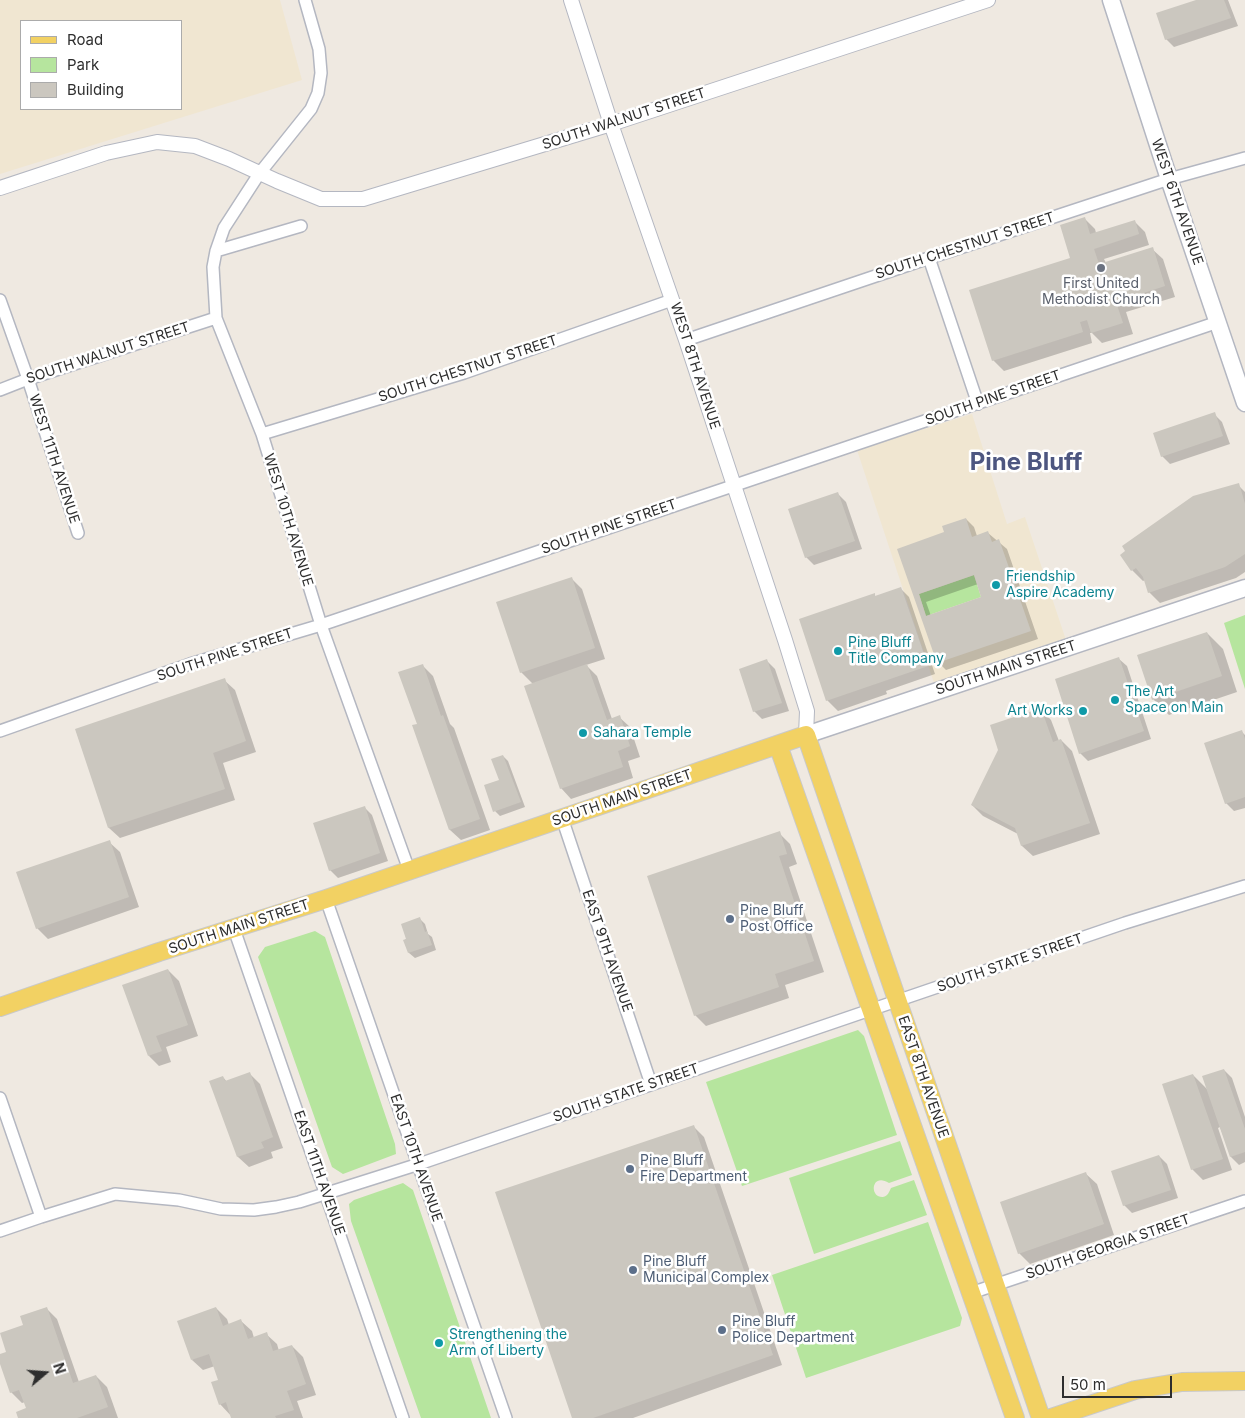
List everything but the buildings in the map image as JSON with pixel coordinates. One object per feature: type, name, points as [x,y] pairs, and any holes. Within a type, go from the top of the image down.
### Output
[{"type":"main road","name":"WEST 6TH AVENUE","points":[[1111,0],[1218,322],[1240,372],[1245,403]]},
{"type":"main road","name":"SOUTH MAIN STREET","points":[[0,1007],[159,952],[326,899],[1245,588]]},
{"type":"main road","name":"EAST 8TH AVENUE","points":[[806,735],[1041,1418]]},
{"type":"main road","name":"EAST 8TH AVENUE","points":[[778,745],[1015,1418]]},
{"type":"main road","points":[[1051,1418],[1136,1390],[1182,1382],[1245,1381]]},
{"type":"street","name":"WEST 10TH AVENUE","points":[[304,0],[320,49],[321,73],[318,93],[311,109],[259,174],[224,228],[213,267],[216,318],[262,434],[320,625],[409,870]]},
{"type":"street","name":"WEST 8TH AVENUE","points":[[571,0],[785,640],[807,711],[806,735]]},
{"type":"street","name":"SOUTH WALNUT STREET","points":[[0,188],[106,153],[157,142],[195,146],[321,199],[363,199],[611,124],[988,0]]},
{"type":"street","name":"SOUTH CHESTNUT STREET","points":[[686,340],[1169,179],[1245,158]]},
{"type":"street","points":[[216,251],[301,226]]},
{"type":"street","points":[[929,258],[978,404]]},
{"type":"street","name":"WEST 11TH AVENUE","points":[[0,300],[78,533]]},
{"type":"street","name":"SOUTH CHESTNUT STREET","points":[[262,434],[464,373],[672,300]]},
{"type":"street","name":"SOUTH WALNUT STREET","points":[[0,390],[28,379],[216,318]]},
{"type":"street","name":"SOUTH PINE STREET","points":[[0,731],[190,664],[320,625],[1218,322]]},
{"type":"street","name":"EAST 9TH AVENUE","points":[[562,818],[651,1084]]},
{"type":"street","name":"SOUTH STATE STREET","points":[[0,1231],[115,1194],[179,1200],[221,1209],[254,1210],[300,1202],[419,1164],[1125,923],[1245,886]]},
{"type":"street","name":"EAST 10TH AVENUE","points":[[326,899],[506,1418]]},
{"type":"street","name":"EAST 11TH AVENUE","points":[[234,929],[403,1418]]},
{"type":"street","points":[[0,1098],[40,1217]]},
{"type":"street","name":"SOUTH GEORGIA STREET","points":[[971,1293],[1245,1201]]},
{"type":"shaded area","points":[[0,0],[280,0],[302,80],[0,174]]},
{"type":"shaded area","points":[[972,414],[1007,524],[1025,517],[1067,643],[935,686],[857,450]]},
{"type":"green space","points":[[974,575],[981,597],[926,616],[919,594]]},
{"type":"green space","points":[[1245,615],[1245,689],[1224,623]]},
{"type":"green space","points":[[315,931],[325,937],[395,1144],[396,1154],[343,1174],[332,1167],[258,957],[265,947]]},
{"type":"green space","points":[[858,1030],[864,1036],[897,1135],[742,1186],[706,1082]]},
{"type":"green space","points":[[900,1141],[912,1175],[889,1183],[883,1180],[879,1181],[874,1186],[874,1190],[878,1196],[883,1197],[887,1195],[891,1188],[914,1180],[927,1215],[814,1254],[789,1178]]},
{"type":"green space","points":[[403,1183],[413,1190],[491,1418],[421,1418],[351,1221],[349,1204],[354,1200]]},
{"type":"green space","points":[[928,1222],[962,1318],[960,1326],[806,1378],[772,1275]]},
{"type":"place","name":"First United Methodist Church","points":[[1101,268]]},
{"type":"place","name":"Friendship Aspire Academy","points":[[996,585]]},
{"type":"place","name":"Pine Bluff Title Company","points":[[838,651]]},
{"type":"place","name":"The Art Space on Main","points":[[1115,700]]},
{"type":"place","name":"Art Works","points":[[1083,711]]},
{"type":"place","name":"Sahara Temple","points":[[583,733]]},
{"type":"place","name":"Pine Bluff Post Office","points":[[730,919]]},
{"type":"place","name":"Pine Bluff Fire Department","points":[[630,1169]]},
{"type":"place","name":"Pine Bluff Municipal Complex","points":[[633,1270]]},
{"type":"place","name":"Pine Bluff Police Department","points":[[722,1330]]},
{"type":"place","name":"Strengthening the Arm of Liberty","points":[[439,1343]]},
{"type":"district","name":"Pine Bluff","points":[[1026,463]]}]
